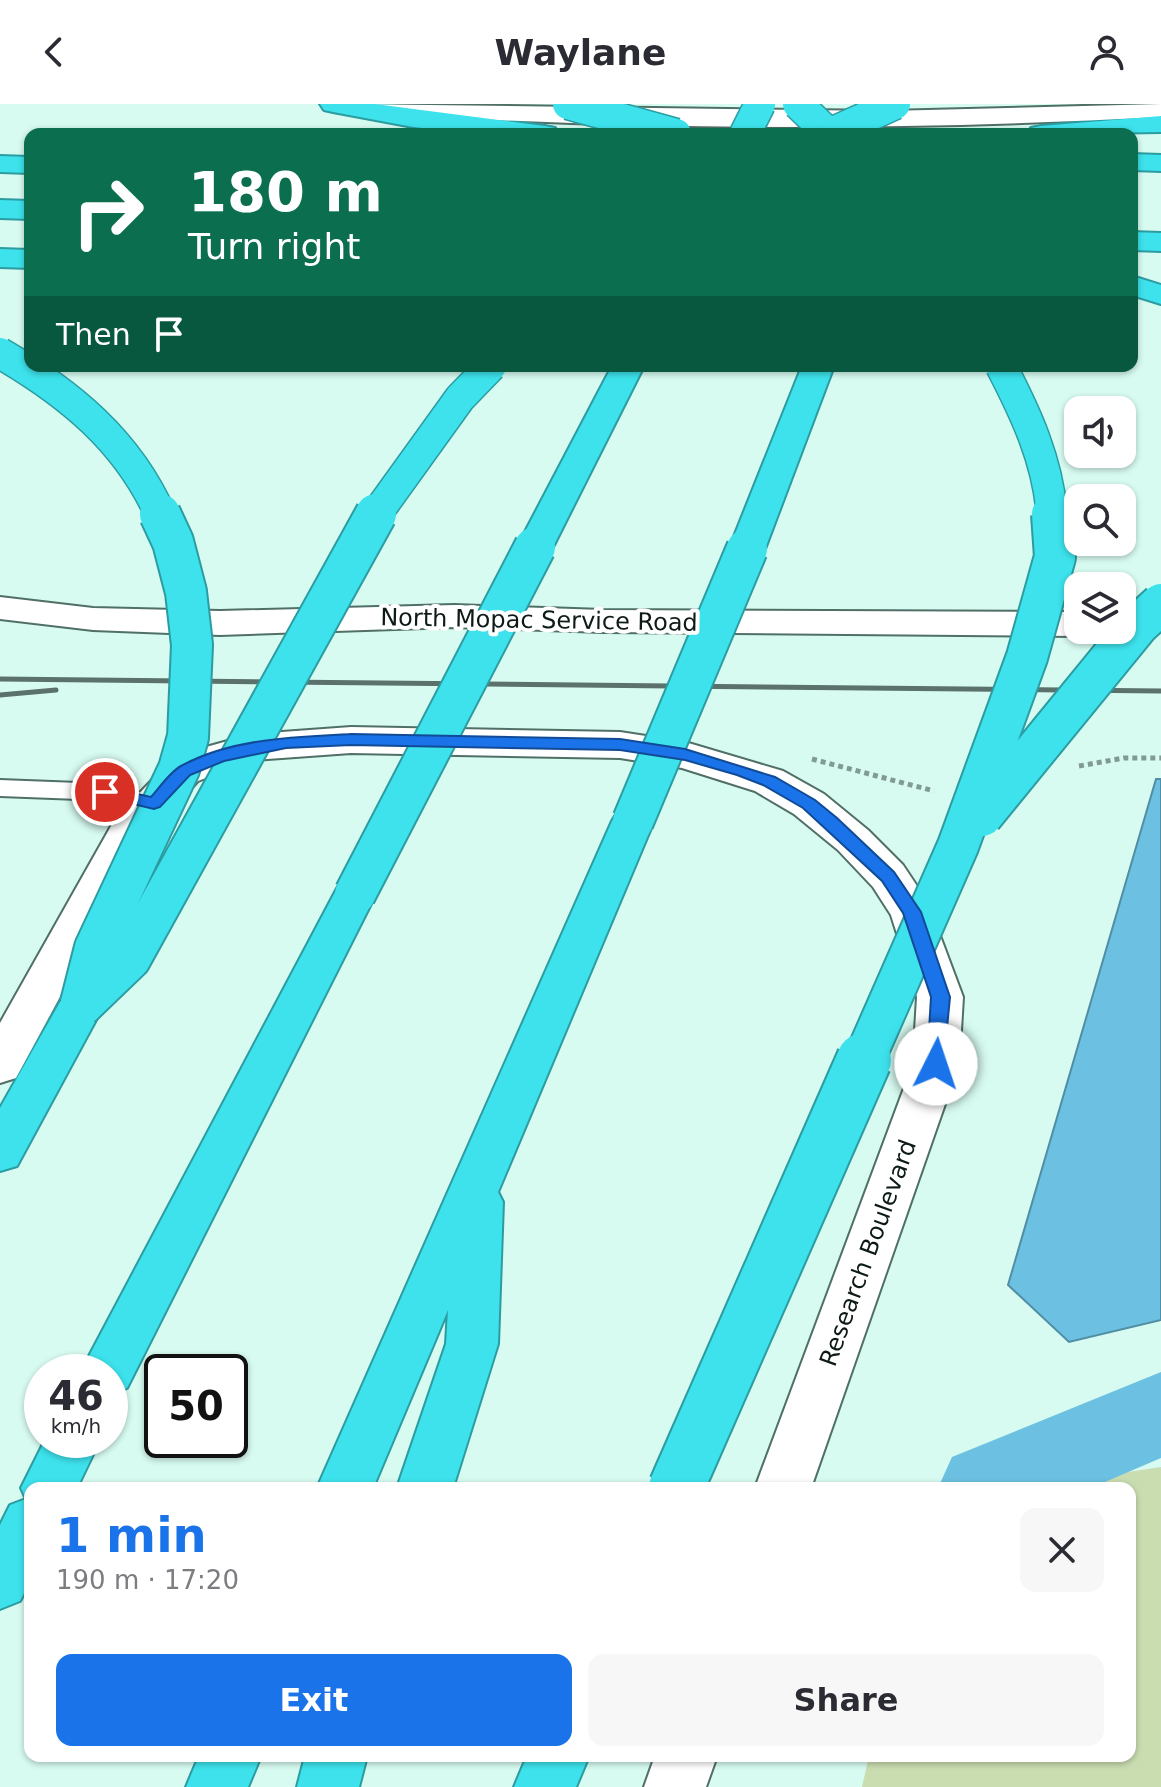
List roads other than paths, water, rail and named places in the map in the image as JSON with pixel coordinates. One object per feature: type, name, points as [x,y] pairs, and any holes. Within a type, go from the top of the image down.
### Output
[{"type":"highway","points":[[333,104],[413,119],[492,128]]},
{"type":"highway","points":[[568,104],[654,128]]},
{"type":"highway","points":[[748,128],[760,104]]},
{"type":"highway","points":[[798,104],[823,128]]},
{"type":"highway","points":[[842,128],[895,104]]},
{"type":"highway","points":[[907,128],[914,104]]},
{"type":"highway","points":[[1113,128],[1161,124]]},
{"type":"highway","points":[[0,151],[24,152]]},
{"type":"highway","points":[[1138,162],[1161,163]]},
{"type":"highway","points":[[0,164],[24,165]]},
{"type":"highway","points":[[1138,176],[1161,176]]},
{"type":"highway","points":[[0,190],[24,191]]},
{"type":"highway","points":[[0,209],[24,210]]},
{"type":"highway","points":[[1138,222],[1161,223]]},
{"type":"highway","points":[[1138,241],[1161,242]]},
{"type":"highway","points":[[0,258],[24,259]]},
{"type":"highway","points":[[1138,287],[1161,295]]},
{"type":"highway","points":[[0,353],[24,366]]},
{"type":"highway","points":[[0,1152],[80,1007],[95,949],[151,837],[187,749],[195,660],[186,585],[163,514],[133,460],[81,407],[33,372]]},
{"type":"highway","points":[[80,1007],[130,959],[371,521],[460,398],[485,372]]},
{"type":"highway","points":[[117,1354],[625,372]]},
{"type":"highway","points":[[348,1482],[633,821],[747,549],[816,372]]},
{"type":"highway","points":[[679,1482],[958,846],[1027,657],[1055,557],[1050,493],[1038,445],[1004,372]]},
{"type":"highway","points":[[958,846],[1063,714],[1138,625],[1161,604]]},
{"type":"highway","points":[[427,1482],[472,1344],[479,1174]]},
{"type":"highway","points":[[52,1482],[64,1458]]},
{"type":"highway","points":[[0,1582],[24,1536]]},
{"type":"highway","points":[[217,1787],[227,1762]]},
{"type":"highway","points":[[328,1787],[334,1762]]},
{"type":"highway","points":[[545,1787],[555,1762]]},
{"type":"main road","points":[[361,104],[499,114],[887,119],[991,118],[1161,109]]},
{"type":"main road","points":[[880,104],[914,104]]},
{"type":"main road","name":"North Mopac Service Road","points":[[0,608],[93,619],[220,623],[454,616],[603,621],[1064,624]]},
{"type":"main road","points":[[1136,624],[1161,624]]},
{"type":"main road","name":"Research Boulevard","points":[[1,1062],[130,829],[184,771],[220,756],[264,746],[351,740],[620,745],[685,755],[769,781],[809,804],[853,840],[888,876],[912,912],[940,997],[936,1064],[785,1482]]},
{"type":"main road","points":[[675,1787],[684,1762]]},
{"type":"lane","points":[[0,788],[105,792],[154,803]]},
{"type":"water","points":[[1156,779],[1161,779],[1161,1320],[1069,1342],[1008,1285]]},
{"type":"waterway","points":[[1000,1482],[1161,1414]]},
{"type":"railway","points":[[0,679],[1161,691]]},
{"type":"railway","points":[[0,695],[56,690]]}]
